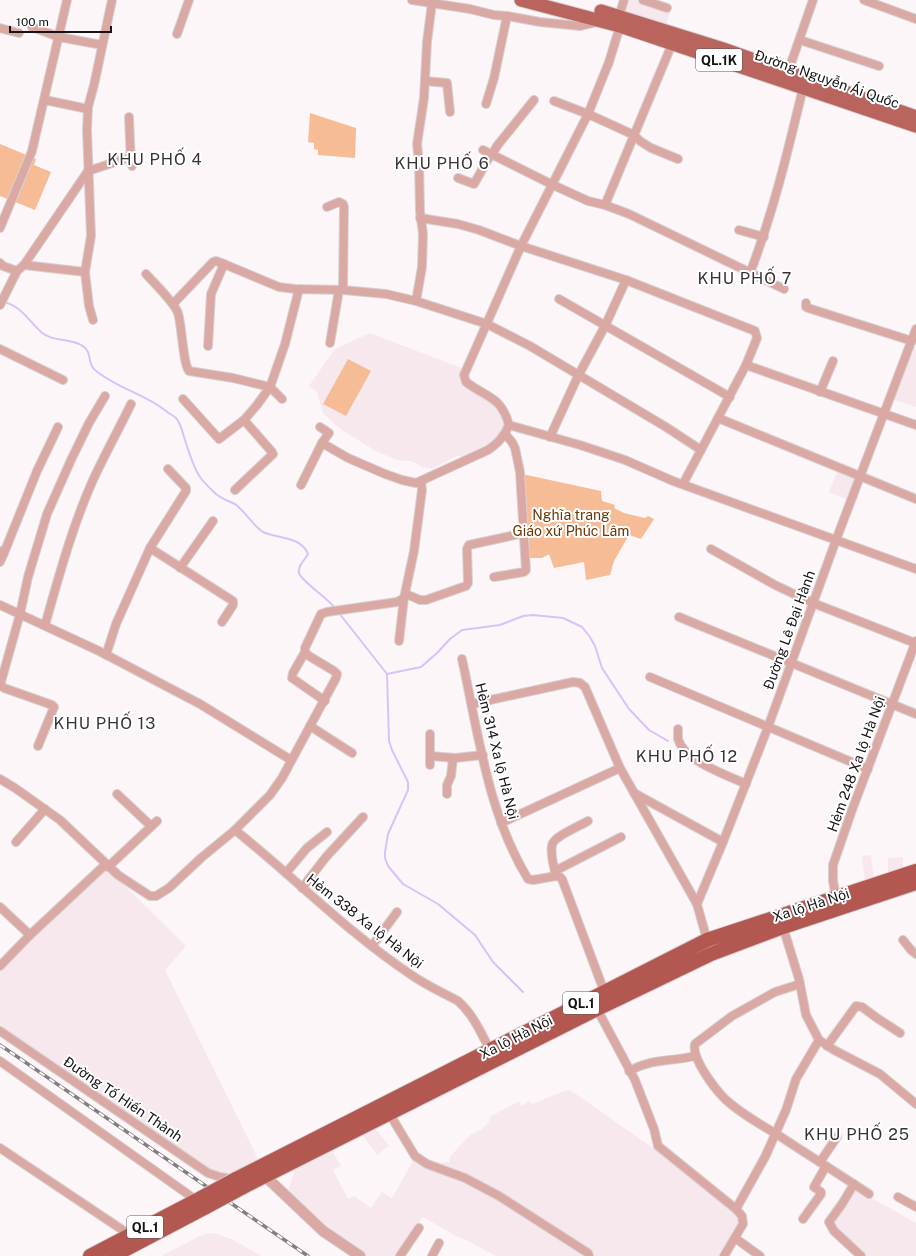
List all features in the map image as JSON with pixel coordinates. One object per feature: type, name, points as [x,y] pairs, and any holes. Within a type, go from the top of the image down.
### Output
[{"type":"highway","name":"Xa lộ Hà Nội","points":[[240,1183],[490,1050],[707,940],[916,871]]},
{"type":"highway","name":"Xa lộ Hà Nội","points":[[261,1172],[389,1113],[711,954],[783,927],[916,883]]},
{"type":"highway","name":"QL.1","points":[[90,1256],[130,1235],[240,1183]]},
{"type":"highway","name":"QL.1","points":[[113,1256],[201,1202]]},
{"type":"main road","name":"Đường Nguyễn Ái Quốc","points":[[521,0],[602,20],[619,21],[717,47],[787,77],[803,88],[916,126]]},
{"type":"main road","name":"Đường Nguyễn Ái Quốc","points":[[559,0],[619,21],[672,44],[787,77],[916,117]]},
{"type":"street","points":[[0,228],[32,150],[67,0]]},
{"type":"street","points":[[93,320],[89,306],[85,272],[91,236],[88,171],[88,109],[112,0]]},
{"type":"street","points":[[177,34],[189,0]]},
{"type":"street","points":[[412,0],[540,22],[580,26],[602,20]]},
{"type":"street","points":[[322,443],[348,458],[385,474],[416,483],[488,450],[498,443],[505,434],[509,425],[502,407],[496,400],[472,387],[466,382],[464,375],[521,246],[588,114],[609,62],[624,0]]},
{"type":"street","points":[[643,0],[667,8]]},
{"type":"street","points":[[787,77],[813,0]]},
{"type":"street","points":[[867,0],[916,19]]},
{"type":"street","points":[[416,301],[422,267],[423,234],[420,218],[419,162],[417,144],[424,98],[427,42],[432,3]]},
{"type":"street","points":[[486,104],[494,78],[507,16]]},
{"type":"street","points":[[32,27],[59,37],[102,45]]},
{"type":"street","points":[[0,28],[19,33]]},
{"type":"street","points":[[800,40],[879,66]]},
{"type":"street","points":[[605,205],[672,44]]},
{"type":"street","points":[[425,81],[447,83],[450,112]]},
{"type":"street","points":[[750,273],[764,237],[779,186],[803,88]]},
{"type":"street","points":[[44,100],[88,109]]},
{"type":"street","points":[[458,178],[474,184],[489,153],[497,146],[534,100]]},
{"type":"street","points":[[554,101],[588,114],[634,135],[651,148],[678,159]]},
{"type":"street","points":[[129,117],[132,166]]},
{"type":"street","points":[[489,153],[588,201],[605,205],[629,214],[784,289]]},
{"type":"street","points":[[0,305],[17,271],[24,265],[88,171],[131,157]]},
{"type":"street","points":[[327,207],[340,202],[344,207],[341,290],[330,343]]},
{"type":"street","points":[[420,218],[458,224],[479,230],[521,246],[626,280],[755,331],[757,338],[746,365],[683,484]]},
{"type":"street","points":[[739,230],[764,237]]},
{"type":"street","points":[[172,304],[213,262],[216,261],[279,287],[386,294],[416,301],[487,324],[530,346],[578,376],[666,427],[701,450]]},
{"type":"street","points":[[0,263],[3,266],[17,271]]},
{"type":"street","points":[[208,346],[211,294],[224,264]]},
{"type":"street","points":[[24,265],[85,272]]},
{"type":"street","points":[[146,274],[172,304],[178,314],[186,366],[189,371],[233,378],[270,387],[282,399]]},
{"type":"street","points":[[550,437],[578,376],[605,326],[626,280]]},
{"type":"street","points":[[183,399],[219,439],[244,420],[270,387],[285,344],[298,289]]},
{"type":"street","points":[[559,299],[730,397]]},
{"type":"street","points":[[806,303],[806,307],[808,308],[913,344]]},
{"type":"street","name":"Đường Lê Đại Hành","points":[[697,904],[768,727],[860,476],[884,413],[913,344],[916,329]]},
{"type":"street","points":[[0,349],[63,380]]},
{"type":"street","points":[[820,392],[833,361]]},
{"type":"street","points":[[746,365],[916,425]]},
{"type":"street","points":[[38,746],[54,707],[4,688],[1,685],[3,672],[20,614],[28,577],[47,514],[89,423],[105,396]]},
{"type":"street","points":[[45,625],[66,554],[93,480],[131,404]]},
{"type":"street","points":[[718,418],[916,499]]},
{"type":"street","points":[[234,490],[273,454],[244,420]]},
{"type":"street","points":[[509,425],[580,445],[625,460],[683,484],[916,569]]},
{"type":"street","points":[[0,562],[2,552],[36,471],[58,427]]},
{"type":"street","points":[[301,485],[322,443],[329,433],[320,427]]},
{"type":"street","points":[[494,577],[524,572],[526,570],[520,472],[515,448],[505,434]]},
{"type":"street","points":[[106,655],[116,624],[150,548],[186,491],[186,488],[168,470]]},
{"type":"street","points":[[399,641],[419,512],[422,490],[421,481]]},
{"type":"street","points":[[180,568],[213,521]]},
{"type":"street","points":[[405,596],[426,600],[466,586],[468,583],[467,549],[469,545],[524,533]]},
{"type":"street","points":[[150,548],[233,601],[233,605],[222,622]]},
{"type":"street","points":[[711,549],[775,585],[813,603],[916,642]]},
{"type":"street","points":[[325,701],[292,678],[321,614],[397,602],[405,596]]},
{"type":"street","points":[[0,605],[106,655],[200,704],[291,760]]},
{"type":"street","points":[[679,617],[916,714]]},
{"type":"street","name":"Hẻm 248 Xa lộ Hà Nội","points":[[836,897],[832,881],[833,865],[852,810],[892,705],[912,662],[916,642]]},
{"type":"street","points":[[0,779],[60,820],[118,875],[150,896],[156,896],[169,888],[201,858],[235,830],[270,795],[282,778],[325,701],[337,674],[305,652]]},
{"type":"street","name":"Hẻm 314 Xa lộ Hà Nội","points":[[462,659],[483,755],[501,823],[519,865],[528,879],[533,880],[556,874]]},
{"type":"street","points":[[650,677],[868,769]]},
{"type":"street","points":[[472,704],[573,682],[580,683],[585,687],[620,768],[697,904],[707,940]]},
{"type":"street","points":[[310,726],[352,753]]},
{"type":"street","points":[[678,729],[678,739],[692,758],[701,764],[746,784]]},
{"type":"street","points":[[430,734],[430,765]]},
{"type":"street","points":[[430,756],[453,758],[483,755]]},
{"type":"street","points":[[447,794],[447,785],[451,776],[453,758]]},
{"type":"street","points":[[501,823],[620,768]]},
{"type":"street","points":[[634,792],[723,842]]},
{"type":"street","points":[[0,966],[30,935],[154,823],[117,794]]},
{"type":"street","points":[[16,842],[45,809]]},
{"type":"street","points":[[302,888],[326,857],[363,817]]},
{"type":"street","points":[[588,821],[557,838],[553,842],[552,854],[556,874],[562,879],[604,991]]},
{"type":"street","name":"Hẻm 338 Xa lộ Hà Nội","points":[[235,830],[372,946],[410,975],[461,1004],[474,1019],[490,1050]]},
{"type":"street","points":[[286,874],[307,848],[327,832]]},
{"type":"street","points":[[556,874],[621,837]]},
{"type":"street","points":[[0,907],[30,935]]},
{"type":"street","points":[[372,946],[397,912]]},
{"type":"street","points":[[783,927],[800,984],[806,1015],[819,1040],[827,1046],[880,1074],[916,1104]]},
{"type":"street","points":[[903,940],[916,954]]},
{"type":"street","points":[[800,984],[775,992],[732,1016],[695,1044],[695,1056],[713,1085],[725,1099],[746,1115],[869,1194]]},
{"type":"street","points":[[827,1046],[856,1006],[859,1005],[900,1033]]},
{"type":"street","points":[[597,1009],[635,1080],[654,1129],[658,1146],[736,1209],[742,1216],[743,1224],[724,1256]]},
{"type":"street","name":"Đường Tố Hiến Thành","points":[[0,1031],[208,1173],[240,1183]]},
{"type":"street","points":[[736,1209],[765,1158],[786,1110],[796,1079],[819,1040]]},
{"type":"street","points":[[629,1071],[641,1064],[659,1060],[675,1060],[695,1056]]},
{"type":"street","points":[[0,1061],[201,1202]]},
{"type":"street","points":[[389,1113],[415,1156],[427,1164],[465,1178],[499,1196],[588,1253],[589,1256]]},
{"type":"street","points":[[803,1219],[821,1194],[821,1192],[814,1187],[823,1164],[837,1137]]},
{"type":"street","points":[[0,1148],[130,1235]]},
{"type":"street","points":[[261,1172],[323,1231],[360,1256]]},
{"type":"street","points":[[854,1184],[829,1222],[834,1231],[861,1256]]},
{"type":"street","points":[[898,1197],[916,1207]]},
{"type":"street","points":[[400,1256],[419,1228]]},
{"type":"street","points":[[735,1238],[760,1256]]},
{"type":"street","points":[[432,1256],[439,1243]]},
{"type":"shaded area","points":[[627,0],[641,0],[671,10],[665,27],[622,13]]},
{"type":"shaded area","points":[[370,333],[464,369],[462,375],[494,402],[506,425],[503,433],[487,448],[463,458],[459,455],[432,469],[422,467],[411,461],[397,460],[374,450],[339,428],[323,413],[317,392],[309,386],[335,349]]},
{"type":"shaded area","points":[[912,347],[916,349],[916,407],[892,399]]},
{"type":"shaded area","points":[[838,470],[857,478],[849,500],[829,492]]},
{"type":"shaded area","points":[[871,855],[874,880],[865,883],[862,856]]},
{"type":"shaded area","points":[[903,857],[903,871],[888,876],[888,858]]},
{"type":"shaded area","points":[[106,867],[186,946],[165,970],[260,1163],[232,1177],[209,1170],[0,1028],[0,970],[31,937]]},
{"type":"shaded area","points":[[570,1090],[663,1155],[734,1210],[741,1220],[721,1256],[496,1256],[423,1217],[397,1256],[364,1256],[324,1229],[287,1194],[294,1172],[299,1165],[330,1147],[341,1166],[333,1170],[348,1199],[354,1196],[371,1208],[382,1192],[392,1198],[413,1161],[388,1118],[396,1114],[419,1155],[429,1160],[441,1163],[449,1162],[450,1157],[466,1139],[470,1135],[482,1129],[489,1122],[490,1117],[495,1114],[519,1101],[521,1106],[530,1101],[532,1104]]},
{"type":"shaded area","points":[[373,1125],[389,1146],[377,1155],[360,1132]]},
{"type":"shaded area","points":[[854,1188],[916,1223],[916,1256],[864,1256],[845,1239],[831,1222]]},
{"type":"shaded area","points":[[208,1233],[217,1234],[231,1239],[262,1256],[161,1256]]},
{"type":"green space","points":[[310,113],[356,128],[355,158],[318,155],[318,150],[314,149],[314,143],[308,142]]},
{"type":"green space","points":[[0,144],[36,159],[34,165],[51,172],[35,210],[0,196]]},
{"type":"green space","points":[[348,359],[371,371],[346,416],[323,404]]},
{"type":"green space","name":"Nghĩa trang Giáo xứ Phúc Lâm","points":[[522,474],[601,491],[602,501],[615,505],[614,508],[624,513],[645,518],[648,516],[654,519],[641,539],[629,535],[614,561],[610,575],[586,580],[584,562],[554,568],[549,554],[542,558],[528,558]]},
{"type":"waterway","points":[[4,302],[20,310],[45,335],[81,345],[89,354],[92,367],[95,370],[112,382],[158,405],[176,418],[181,427],[195,468],[203,481],[218,496],[239,507],[263,532],[295,541],[305,548],[308,554],[299,568],[299,573],[309,585],[335,608]]},
{"type":"waterway","points":[[339,613],[387,674],[421,667],[450,639],[462,630],[500,625],[523,616],[533,615],[563,618],[582,627],[590,637],[595,646],[602,668],[629,709],[649,730],[668,741]]},
{"type":"waterway","points":[[387,674],[389,741],[408,782],[408,790],[388,834],[385,852],[385,858],[388,866],[403,884],[438,904],[475,935],[493,962],[523,992]]},
{"type":"railway","points":[[0,1045],[308,1256]]},
{"type":"district","name":"KHU PHỐ 4","points":[[155,159]]},
{"type":"district","name":"KHU PHỐ 6","points":[[442,163]]},
{"type":"district","name":"KHU PHỐ 7","points":[[745,278]]},
{"type":"district","name":"KHU PHỐ 13","points":[[105,723]]},
{"type":"district","name":"KHU PHỐ 12","points":[[687,756]]},
{"type":"district","name":"KHU PHỐ 25","points":[[857,1134]]}]
